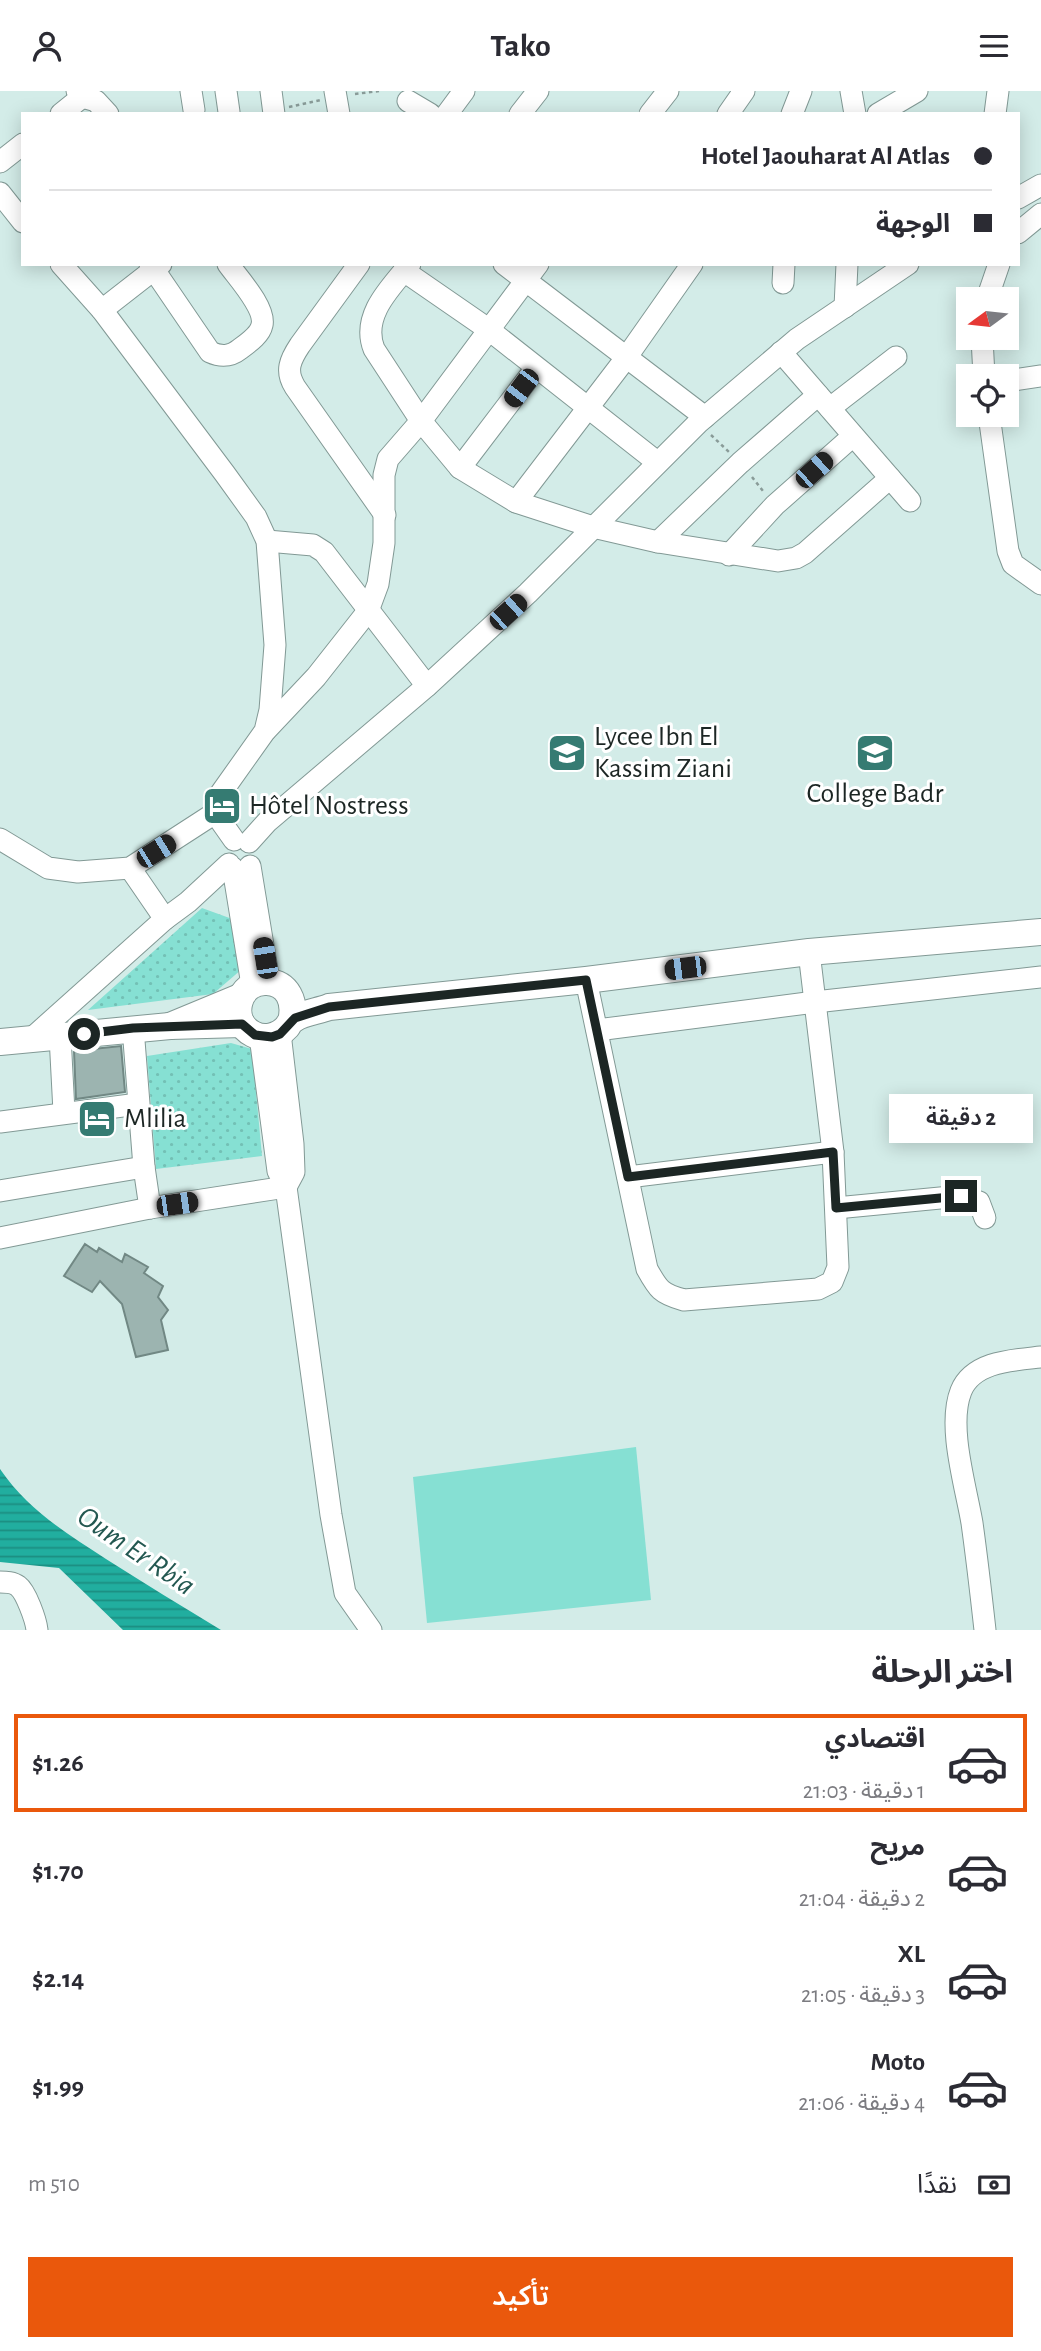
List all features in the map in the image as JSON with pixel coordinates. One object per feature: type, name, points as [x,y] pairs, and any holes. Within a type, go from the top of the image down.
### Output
[{"type":"main road","points":[[0,1042],[170,1026],[265,1009],[295,1018],[329,1007],[586,980],[809,952],[1041,932]]},
{"type":"street","points":[[271,91],[274,112]]},
{"type":"street","points":[[335,91],[339,112]]},
{"type":"street","points":[[448,112],[464,91]]},
{"type":"street","points":[[652,112],[668,91]]},
{"type":"street","points":[[729,112],[744,91]]},
{"type":"street","points":[[851,91],[855,112]]},
{"type":"street","points":[[881,112],[917,91]]},
{"type":"street","points":[[995,112],[998,91]]},
{"type":"street","points":[[521,112],[534,92]]},
{"type":"street","points":[[63,112],[80,94],[96,101],[105,112]]},
{"type":"street","points":[[408,102],[426,112]]},
{"type":"street","points":[[0,162],[21,146]]},
{"type":"street","points":[[1020,197],[1041,185]]},
{"type":"street","points":[[0,193],[21,219]]},
{"type":"street","points":[[1020,231],[1041,214]]},
{"type":"street","points":[[63,266],[102,310],[225,474],[256,517],[267,541],[275,645],[273,693],[265,731]]},
{"type":"street","points":[[102,310],[155,266],[210,352],[228,356],[249,342],[262,324],[262,315],[255,301],[229,266]]},
{"type":"street","points":[[358,266],[300,345],[288,370],[290,380],[385,515]]},
{"type":"street","points":[[511,266],[532,272],[626,358],[705,417]]},
{"type":"street","points":[[516,502],[626,358],[691,266]]},
{"type":"street","points":[[845,307],[847,266]]},
{"type":"street","points":[[371,1630],[345,1593],[331,1515],[286,1187],[278,1171],[265,1009],[237,866],[225,854],[229,843],[242,841],[267,822],[427,686],[528,593],[657,462],[781,352],[905,266]]},
{"type":"street","points":[[991,287],[998,266]]},
{"type":"street","points":[[657,462],[407,267],[375,309],[370,338],[374,349],[421,421],[460,468],[516,502],[593,527],[658,542],[778,561],[796,558],[890,478]]},
{"type":"street","points":[[0,839],[48,868],[78,872],[130,868],[215,813],[221,793],[265,731],[316,677],[368,611],[378,584],[384,544],[384,475],[388,459],[421,421],[532,272]]},
{"type":"street","points":[[781,352],[910,501]]},
{"type":"street","points":[[658,542],[740,463],[824,401],[896,357]]},
{"type":"street","points":[[460,468],[536,368]]},
{"type":"street","points":[[1019,379],[1041,376]]},
{"type":"street","points":[[991,427],[1008,551],[1013,564],[1041,584]]},
{"type":"street","points":[[729,555],[775,505],[853,436]]},
{"type":"street","points":[[267,541],[318,547],[427,686]]},
{"type":"street","points":[[215,813],[242,841]]},
{"type":"street","points":[[32,1039],[165,919],[237,866]]},
{"type":"street","points":[[130,868],[165,919]]},
{"type":"street","points":[[586,980],[647,1269],[658,1289],[667,1296],[684,1300],[818,1289],[832,1282],[838,1268],[833,1152],[809,952]]},
{"type":"street","points":[[597,1030],[1041,977]]},
{"type":"street","points":[[133,1028],[138,1104],[150,1208]]},
{"type":"street","points":[[60,1036],[64,1112]]},
{"type":"street","points":[[0,1122],[138,1104]]},
{"type":"street","points":[[628,1177],[833,1152]]},
{"type":"street","points":[[0,1191],[144,1167]]},
{"type":"street","points":[[0,1238],[150,1208],[286,1187]]},
{"type":"street","points":[[836,1208],[961,1196],[979,1202],[985,1218]]},
{"type":"street","points":[[985,1630],[978,1561],[959,1456],[956,1421],[961,1390],[976,1373],[994,1363],[1041,1357]]},
{"type":"street","points":[[0,1582],[14,1583],[20,1587],[35,1619],[37,1630]]},
{"type":"shaded area","points":[[202,908],[235,920],[242,969],[213,994],[88,1010]]},
{"type":"shaded area","points":[[231,1043],[252,1049],[262,1156],[156,1169],[147,1056]]},
{"type":"shaded area","points":[[636,1447],[651,1600],[427,1623],[413,1477]]},
{"type":"shaded area","points":[[0,1469],[35,1509],[62,1530],[221,1630],[123,1630],[59,1568],[0,1562]]},
{"type":"building","points":[[121,1046],[125,1092],[76,1099],[74,1051]]},
{"type":"building","points":[[85,1244],[97,1252],[99,1248],[122,1262],[125,1254],[148,1267],[144,1273],[163,1286],[158,1297],[168,1310],[161,1320],[168,1350],[136,1357],[122,1304],[100,1281],[92,1292],[64,1276]]},
{"type":"place","name":"Lycee Ibn El Kassim Ziani","points":[[567,753]]},
{"type":"place","name":"College Badr","points":[[875,753]]},
{"type":"place","name":"Hôtel Nostress","points":[[222,806]]},
{"type":"place","name":"Mlilia","points":[[97,1119]]},
{"type":"route","points":[[84,1034],[133,1028],[242,1024],[247,1031],[255,1035],[272,1037],[280,1034],[295,1018],[329,1007],[586,980],[628,1177],[833,1152],[836,1208],[961,1196]]},
{"type":"water label","name":"Oum Er Rbia","points":[[136,1551]]}]
